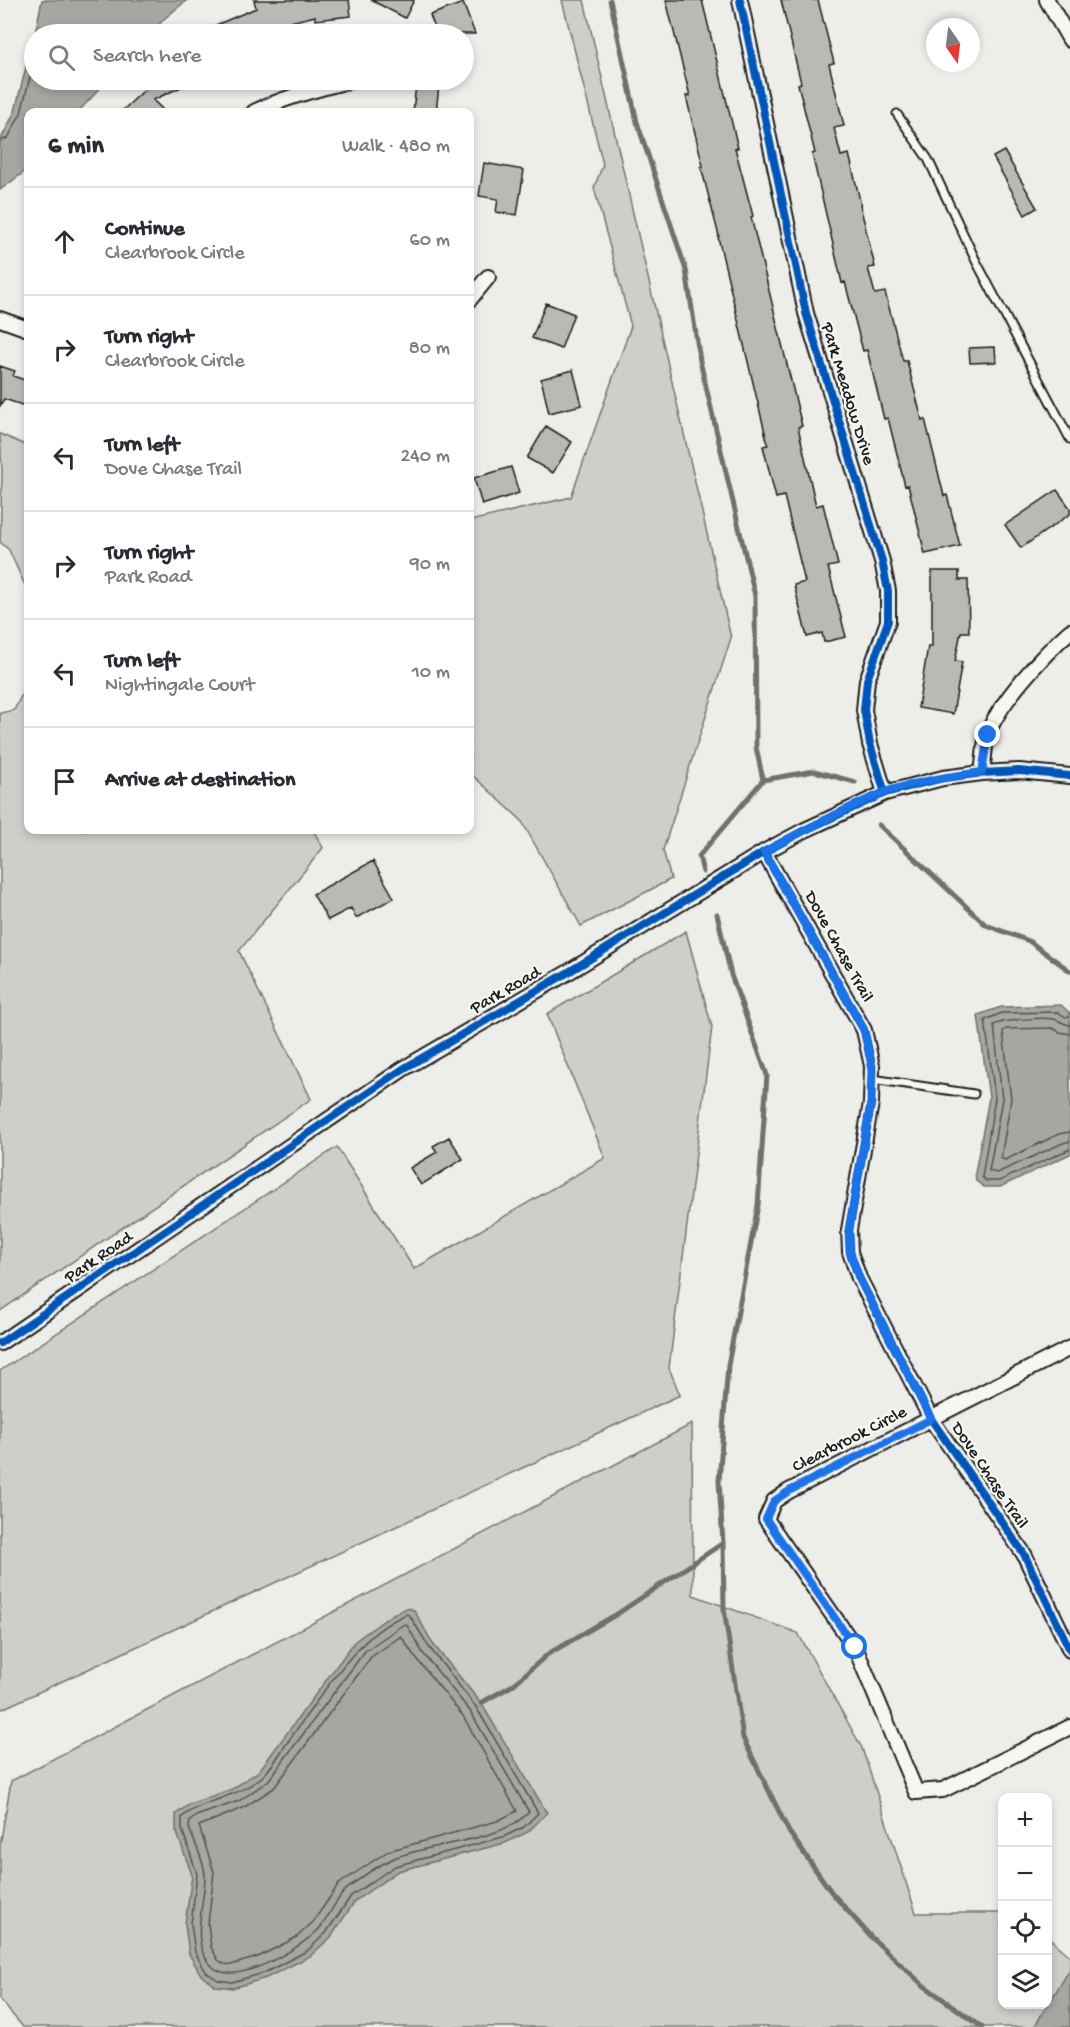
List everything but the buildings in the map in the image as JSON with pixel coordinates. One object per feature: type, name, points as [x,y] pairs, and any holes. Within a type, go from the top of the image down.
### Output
[{"type":"street","name":"Park Meadow Drive","points":[[740,0],[806,313],[882,561],[886,581],[888,621],[867,680],[864,710],[870,744],[885,793]]},
{"type":"street","points":[[1047,0],[1070,40]]},
{"type":"street","points":[[263,108],[314,90]]},
{"type":"street","points":[[474,294],[488,277]]},
{"type":"street","points":[[0,319],[24,328]]},
{"type":"street","points":[[982,772],[988,735],[1004,705],[1031,672],[1070,631]]},
{"type":"street","name":"Park Road","points":[[0,1343],[402,1069],[567,974],[764,852],[805,830],[885,793],[943,778],[982,772],[1019,771],[1070,776]]},
{"type":"street","name":"Dove Chase Trail","points":[[764,852],[864,1030],[872,1066],[871,1103],[849,1230],[850,1252],[859,1278],[931,1419],[1024,1554],[1070,1650]]},
{"type":"street","name":"Clearbrook Circle","points":[[1070,1348],[789,1491],[774,1501],[766,1519],[855,1647],[916,1792],[943,1791],[1070,1727]]},
{"type":"lane","points":[[897,114],[928,159],[976,261],[1070,440]]},
{"type":"lane","points":[[872,1079],[974,1094]]},
{"type":"shaded area","points":[[562,0],[584,0],[731,638],[663,850],[671,879],[581,926],[521,820],[474,777],[474,520],[571,497],[631,326],[594,188],[603,164]]},
{"type":"shaded area","points":[[0,434],[24,444],[24,583],[9,550],[0,542],[2,472]]},
{"type":"shaded area","points":[[24,691],[24,834],[315,834],[323,848],[239,951],[311,1099],[0,1311],[0,713],[14,710]]},
{"type":"shaded area","points":[[686,931],[712,1027],[669,1368],[680,1395],[0,1710],[0,1371],[337,1147],[414,1269],[605,1158],[547,1014]]},
{"type":"shaded area","points":[[692,1424],[693,1595],[798,1633],[862,1748],[916,1913],[998,1913],[998,2009],[1047,2009],[1036,2027],[23,2027],[0,2000],[0,1845],[11,1781]]},
{"type":"shaded area","points":[[1052,1940],[1070,1956],[1070,1970],[1052,2000]]},
{"type":"water","points":[[42,0],[187,0],[159,24],[37,24]]},
{"type":"water","points":[[24,75],[24,90],[99,90],[82,108],[24,108],[24,172],[0,190],[0,141],[15,111]]},
{"type":"water","points":[[1061,1005],[1070,1013],[1070,1154],[1000,1187],[984,1187],[976,1181],[975,1173],[989,1098],[978,1015],[1001,1007]]},
{"type":"water","points":[[407,1608],[414,1610],[433,1644],[481,1703],[547,1813],[528,1832],[505,1843],[398,1871],[355,1901],[331,1937],[310,1956],[266,1978],[233,1988],[216,1986],[201,1975],[189,1954],[185,1924],[192,1875],[176,1830],[176,1814],[190,1804],[232,1789],[259,1771],[355,1641],[393,1614]]},
{"type":"water","points":[[1070,1969],[1070,2027],[1034,2027],[1045,2009],[1052,2009],[1052,1998]]},
{"type":"waterway","points":[[610,0],[637,122],[686,270],[700,361],[755,596],[756,747],[763,780]]},
{"type":"waterway","points":[[703,872],[699,856],[763,780],[814,771],[855,782]]},
{"type":"waterway","points":[[879,825],[986,925],[1029,941],[1070,971]]},
{"type":"waterway","points":[[717,914],[731,975],[767,1075],[758,1205],[728,1365],[719,1481],[724,1609],[743,1738],[789,1832],[832,1893],[870,1936],[923,1985],[982,2027]]},
{"type":"waterway","points":[[481,1703],[513,1685],[548,1654],[617,1614],[723,1543]]},
{"type":"cycle path","points":[[740,0],[806,313],[882,561],[888,591],[888,621],[867,680],[864,710],[870,744],[885,793]]},
{"type":"cycle path","points":[[0,1343],[403,1069],[567,973],[764,852],[805,830],[885,793],[943,778],[1019,771],[1070,776]]},
{"type":"cycle path","points":[[764,852],[864,1030],[872,1066],[871,1103],[849,1230],[850,1252],[859,1278],[931,1419],[1024,1554],[1070,1650]]},
{"type":"route","points":[[855,1647],[766,1519],[774,1501],[789,1491],[931,1419],[859,1278],[850,1252],[849,1230],[871,1103],[872,1066],[864,1030],[764,852],[805,830],[885,793],[943,778],[982,772],[988,735]]}]
